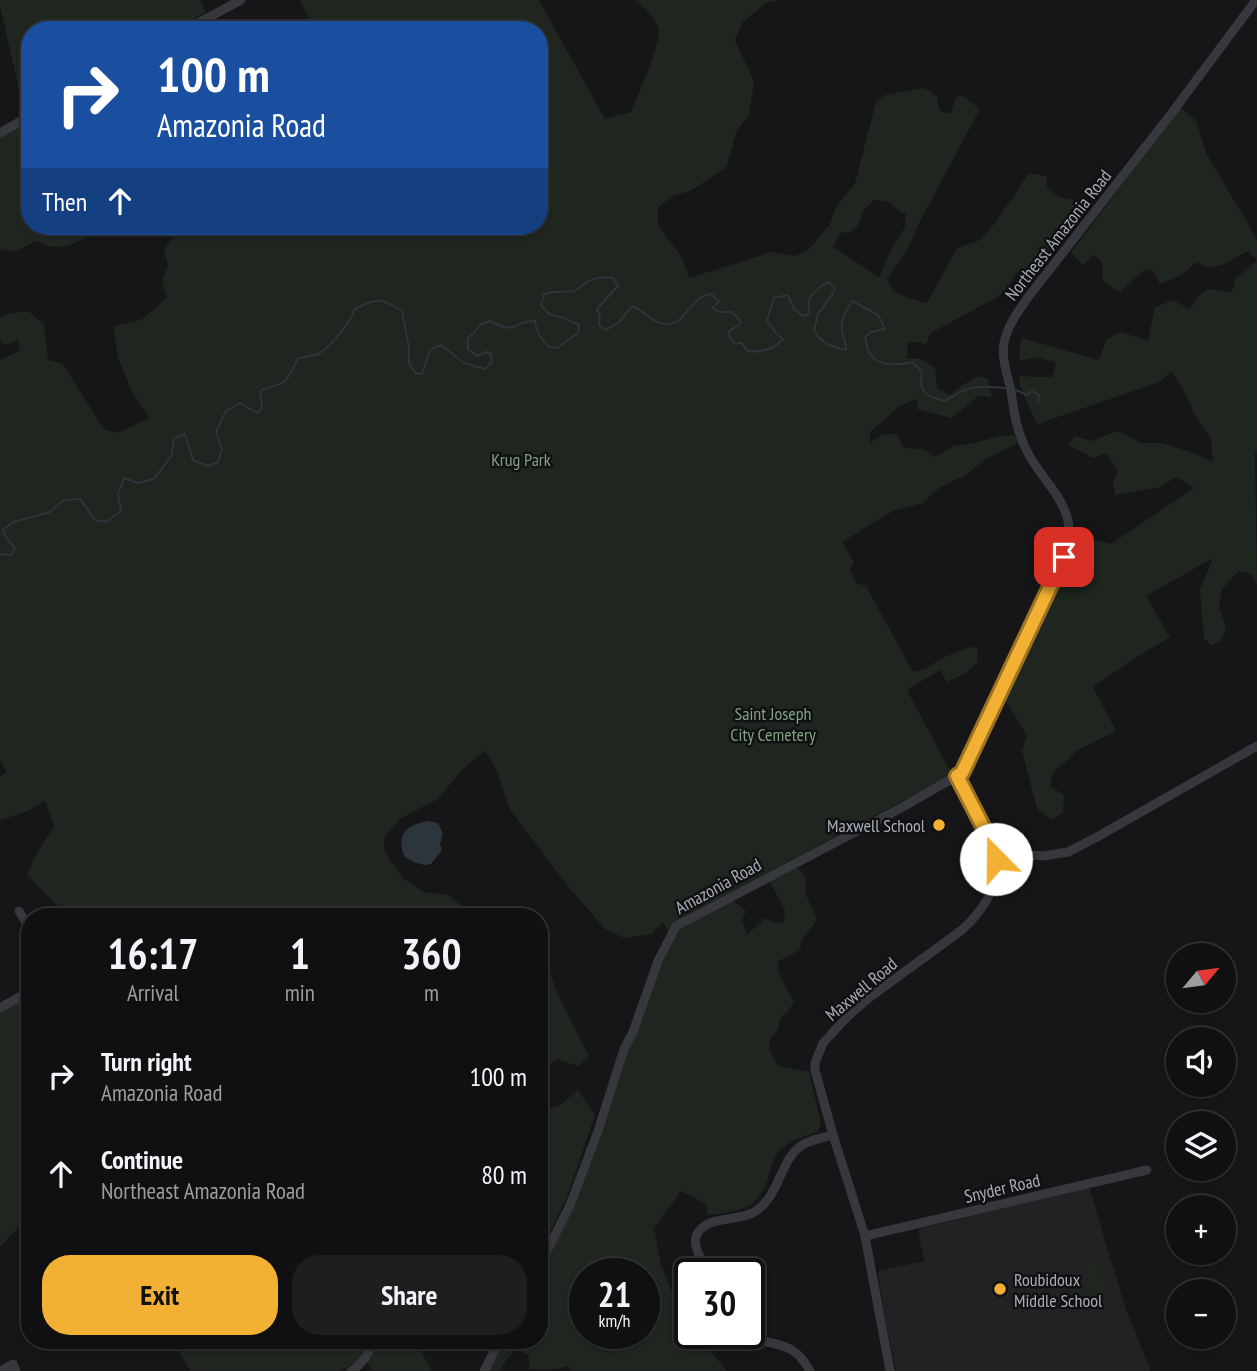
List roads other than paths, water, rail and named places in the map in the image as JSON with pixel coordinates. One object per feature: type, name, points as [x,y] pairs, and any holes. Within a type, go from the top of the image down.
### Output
[{"type":"street","points":[[202,21],[240,0]]},
{"type":"street","name":"Northeast Amazonia Road","points":[[993,709],[1069,544],[1067,517],[1020,435],[1005,367],[1004,341],[1011,323],[1029,296],[1256,0]]},
{"type":"street","points":[[0,133],[21,121]]},
{"type":"street","name":"Amazonia Road","points":[[548,1249],[570,1205],[597,1134],[624,1049],[633,1032],[658,961],[676,926],[962,773],[993,709]]},
{"type":"street","points":[[957,776],[991,842],[996,859],[1018,854],[1043,856],[1068,852],[1257,746]]},
{"type":"street","name":"Maxwell Road","points":[[890,1371],[865,1236],[815,1063],[823,1043],[848,1016],[962,930],[975,917],[991,891],[996,859]]},
{"type":"street","points":[[0,1007],[21,996]]},
{"type":"street","points":[[701,1258],[695,1243],[703,1227],[756,1212],[770,1198],[797,1149],[811,1141],[834,1135]]},
{"type":"street","name":"Snyder Road","points":[[865,1236],[1147,1170]]},
{"type":"street","points":[[765,1341],[793,1350],[804,1360],[810,1371]]},
{"type":"street","points":[[351,1371],[361,1365],[370,1349]]},
{"type":"street","points":[[484,1371],[495,1349]]},
{"type":"street","points":[[0,1371],[15,1368]]},
{"type":"waterway","points":[[0,554],[11,555],[15,548],[3,530],[13,522],[50,512],[64,500],[80,499],[95,520],[106,522],[121,511],[118,494],[124,478],[138,483],[154,479],[172,455],[174,438],[185,434],[193,460],[208,466],[218,462],[222,449],[216,432],[226,411],[240,403],[257,413],[262,408],[260,391],[285,381],[298,358],[320,353],[340,333],[355,309],[374,301],[384,301],[402,311],[409,363],[415,373],[422,374],[430,350],[441,345],[464,363],[485,369],[492,362],[491,353],[477,356],[468,349],[468,338],[481,324],[490,321],[512,328],[523,322],[535,321],[544,341],[549,347],[557,348],[578,333],[579,325],[549,314],[541,305],[544,294],[573,291],[598,278],[613,278],[618,286],[597,309],[600,316],[599,325],[606,330],[619,322],[632,306],[656,322],[673,323],[703,296],[711,294],[719,301],[712,308],[720,312],[732,312],[740,320],[740,324],[728,332],[731,340],[736,344],[741,343],[748,351],[753,352],[771,348],[783,339],[767,320],[774,298],[788,295],[794,309],[803,316],[810,314],[809,303],[812,295],[828,282],[835,287],[818,314],[814,330],[827,344],[846,350],[842,324],[852,301],[878,315],[885,329],[871,332],[865,337],[870,354],[884,363],[913,362],[922,372],[922,389],[928,395],[945,401],[969,389],[1005,388]]},
{"type":"waterway","points":[[1016,390],[1027,395],[1032,391],[1039,395],[1038,403]]},
{"type":"place","name":"Maxwell School","points":[[939,825]]},
{"type":"place","name":"Roubidoux Middle School","points":[[1000,1289]]},
{"type":"park label","name":"Krug Park","points":[[521,459]]},
{"type":"park label","name":"Saint Joseph City Cemetery","points":[[773,723]]}]
